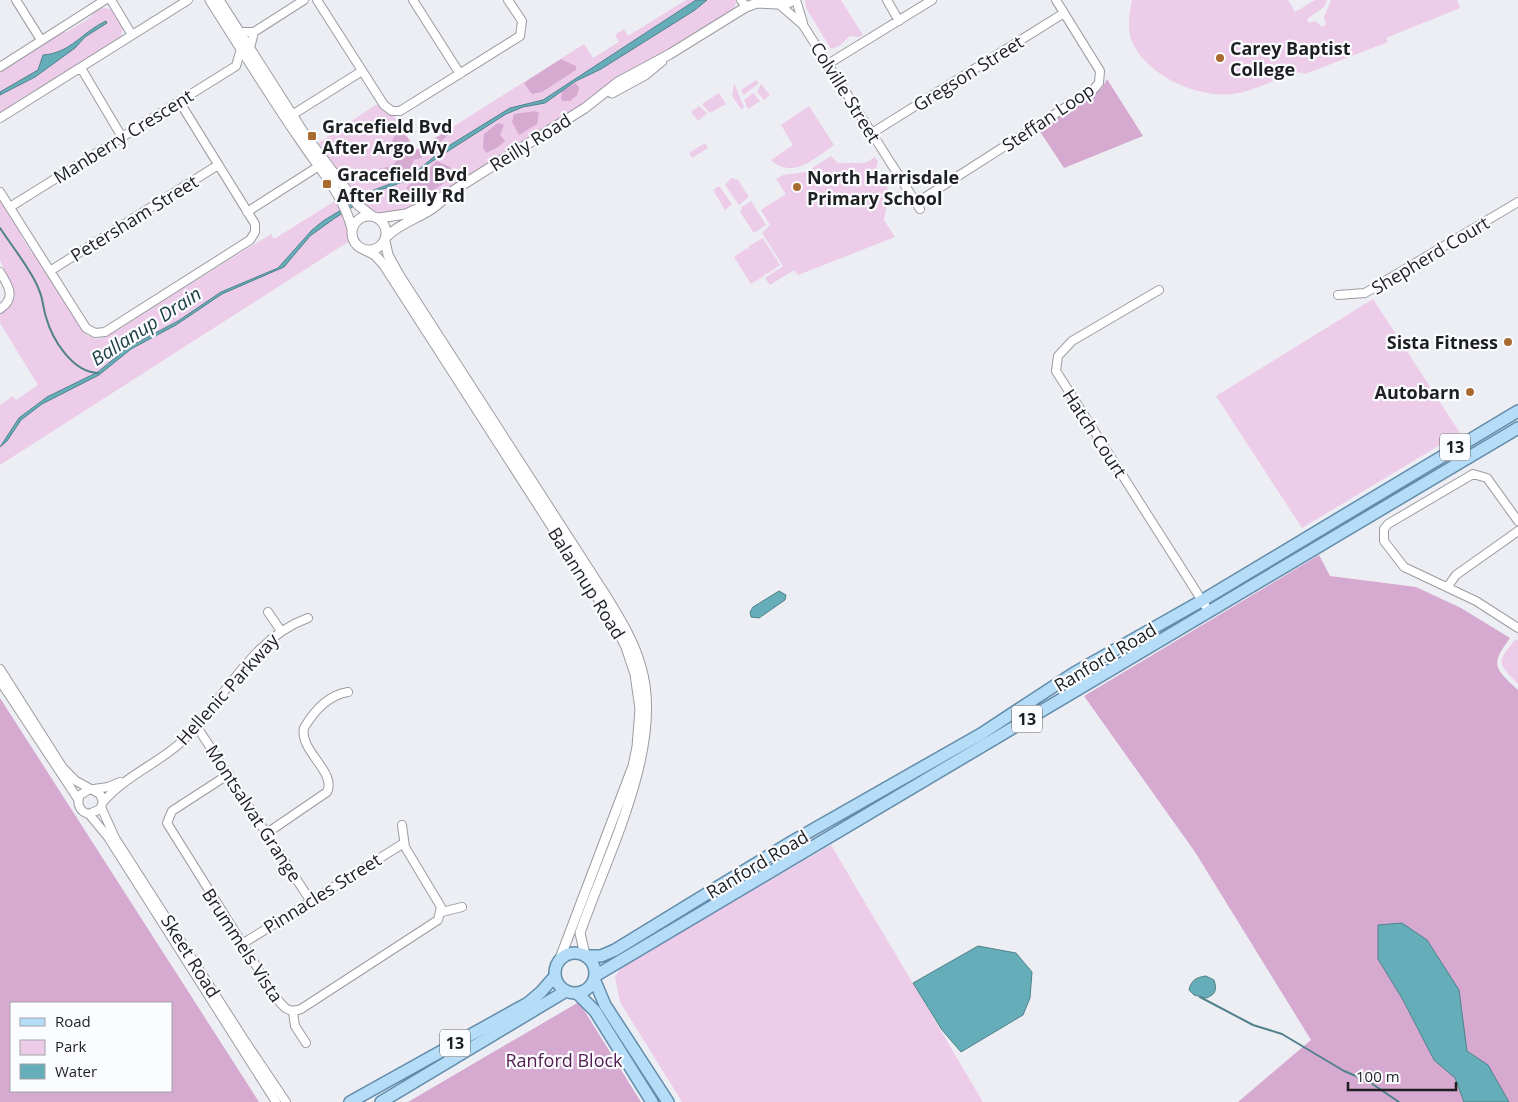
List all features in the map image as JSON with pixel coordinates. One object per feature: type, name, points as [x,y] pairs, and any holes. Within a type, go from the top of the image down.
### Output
[{"type":"main road","name":"Ranford Road","points":[[594,977],[1205,605],[1518,410]]},
{"type":"main road","name":"Ranford Road","points":[[585,956],[601,956],[615,950],[793,841],[981,734],[1074,673],[1205,605],[1518,428]]},
{"type":"main road","name":"13","points":[[350,1102],[528,1003],[555,976],[559,961],[570,953],[585,956]]},
{"type":"main road","points":[[585,956],[593,965],[594,977],[605,1005],[668,1102]]},
{"type":"main road","points":[[555,976],[559,985],[572,992],[595,1011],[652,1102]]},
{"type":"main road","name":"13","points":[[381,1102],[572,992],[589,987],[594,977]]},
{"type":"street","points":[[0,67],[105,0]]},
{"type":"street","points":[[111,0],[132,35]]},
{"type":"street","points":[[0,118],[188,0]]},
{"type":"street","points":[[210,0],[246,48],[358,205],[376,217],[385,226],[385,239],[377,248],[363,249],[354,242],[344,203],[253,68],[246,48],[239,32],[219,0]]},
{"type":"street","points":[[253,68],[236,66],[254,32],[304,0]]},
{"type":"street","points":[[317,0],[385,107],[400,111],[520,36],[522,21],[508,0]]},
{"type":"street","points":[[413,0],[460,74]]},
{"type":"street","points":[[777,3],[788,5],[795,0]]},
{"type":"street","name":"Colville Street","points":[[795,0],[803,25],[918,206]]},
{"type":"street","points":[[887,0],[899,21]]},
{"type":"street","points":[[828,64],[932,0]]},
{"type":"street","name":"Steffan Loop","points":[[918,206],[1094,90],[1098,83],[1100,71],[1056,0]]},
{"type":"street","points":[[19,1],[42,40]]},
{"type":"street","name":"Reilly Road","points":[[376,217],[414,212],[448,194],[587,106],[645,75],[670,54],[743,4],[759,2],[777,3]]},
{"type":"street","name":"Colville Street","points":[[777,3],[803,25]]},
{"type":"street","name":"Gregson Street","points":[[872,133],[1064,13]]},
{"type":"street","points":[[239,32],[254,32]]},
{"type":"street","name":"Manberry Crescent","points":[[10,207],[236,66]]},
{"type":"street","points":[[80,68],[122,137]]},
{"type":"street","points":[[292,115],[362,71]]},
{"type":"street","points":[[0,192],[86,328],[94,333],[105,332],[252,238],[255,234],[256,226],[248,212],[179,101]]},
{"type":"street","name":"Petersham Street","points":[[50,271],[218,165]]},
{"type":"street","points":[[248,212],[319,166]]},
{"type":"street","name":"Reilly Road","points":[[385,239],[401,224],[429,212],[448,194]]},
{"type":"street","name":"Shepherd Court","points":[[1338,295],[1365,293],[1518,202]]},
{"type":"street","points":[[352,229],[360,218],[376,217]]},
{"type":"street","name":"Balannup Road","points":[[385,239],[388,255],[399,275],[595,585],[630,657],[639,701],[639,735],[633,766],[559,961]]},
{"type":"street","name":"Balannup Road","points":[[363,249],[374,255],[384,266],[629,635],[642,668],[645,685],[647,728],[637,776],[580,932],[585,956]]},
{"type":"street","points":[[0,272],[10,288],[10,294],[5,305],[0,308]]},
{"type":"street","name":"Hatch Court","points":[[1159,290],[1072,342],[1058,356],[1056,371],[1205,605]]},
{"type":"street","points":[[1517,627],[1487,607],[1448,586],[1404,567],[1384,541],[1384,529],[1388,524],[1467,476],[1476,474],[1484,476],[1490,481],[1518,522]]},
{"type":"street","points":[[1448,586],[1456,575],[1518,531]]},
{"type":"street","points":[[268,612],[281,630]]},
{"type":"street","name":"Hellenic Parkway","points":[[92,789],[108,787],[124,781],[167,753],[197,726],[249,661],[281,630],[308,618]]},
{"type":"street","points":[[0,669],[63,768],[76,781],[100,794],[102,805],[97,812],[89,814],[82,811],[78,799],[0,680]]},
{"type":"street","points":[[267,833],[327,792],[328,780],[305,742],[304,728],[319,708],[333,696],[348,692]]},
{"type":"street","name":"Montsalvat Grange","points":[[197,726],[310,900]]},
{"type":"street","name":"Brummels Vista","points":[[229,774],[172,811],[167,823],[283,1007],[293,1012],[301,1009],[435,924],[442,912]]},
{"type":"street","name":"Hellenic Parkway","points":[[102,805],[124,781]]},
{"type":"street","points":[[78,799],[82,792],[92,789]]},
{"type":"street","name":"Skeet Road","points":[[102,805],[116,838],[286,1102]]},
{"type":"street","name":"Skeet Road","points":[[89,814],[108,837],[276,1102]]},
{"type":"street","points":[[402,825],[404,843],[439,903],[442,912],[462,907]]},
{"type":"street","name":"Pinnacles Street","points":[[242,944],[404,843]]},
{"type":"street","points":[[293,1012],[295,1026],[306,1043]]},
{"type":"green space","points":[[686,0],[737,0],[733,11],[439,195],[417,206],[385,215],[369,211],[352,195],[317,144],[377,104],[394,116],[416,150],[584,44],[593,58],[619,42],[615,35],[624,29],[628,36]]},
{"type":"green space","points":[[805,0],[841,0],[863,35],[859,37],[850,36],[839,46],[831,49],[806,8]]},
{"type":"green space","name":"Carey Baptist College","points":[[1132,0],[1288,0],[1295,12],[1315,0],[1327,0],[1324,7],[1307,19],[1309,23],[1316,21],[1322,27],[1326,24],[1324,17],[1331,0],[1457,0],[1460,8],[1386,38],[1388,42],[1305,74],[1299,72],[1241,92],[1219,94],[1189,88],[1161,74],[1149,65],[1139,54],[1130,37],[1129,21]]},
{"type":"green space","points":[[106,8],[114,11],[123,27],[120,39],[15,102],[15,105],[0,114],[0,70],[63,32],[67,32],[91,17],[97,10]]},
{"type":"green space","points":[[561,59],[576,66],[576,70],[542,92],[532,94],[524,83]]},
{"type":"green space","points":[[1107,79],[1143,136],[1064,168],[1039,130],[1102,88]]},
{"type":"green space","points":[[756,80],[759,83],[744,95],[741,90]]},
{"type":"green space","points":[[576,83],[579,88],[577,95],[570,101],[562,101],[562,91]]},
{"type":"green space","points":[[734,83],[744,107],[742,110],[732,96]]},
{"type":"green space","points":[[761,84],[770,95],[764,100],[757,92]]},
{"type":"green space","points":[[719,93],[726,104],[710,113],[702,104]]},
{"type":"green space","points":[[753,93],[760,101],[748,109],[744,100]]},
{"type":"green space","points":[[699,106],[707,113],[698,121],[691,112]]},
{"type":"green space","points":[[809,106],[834,145],[804,165],[787,168],[779,166],[771,160],[793,145],[781,125]]},
{"type":"green space","points":[[535,111],[539,113],[537,124],[519,135],[512,122],[514,114]]},
{"type":"green space","points":[[498,123],[504,125],[500,135],[505,141],[486,153],[483,148],[484,134]]},
{"type":"green space","points":[[398,129],[407,137],[416,150],[450,129],[452,132],[421,158],[414,160],[409,170],[384,179],[379,169],[392,166],[397,160],[393,157],[392,141]]},
{"type":"green space","points":[[705,143],[708,148],[692,158],[689,153]]},
{"type":"green space","points":[[831,156],[838,163],[865,163],[875,157],[878,162],[876,168],[885,180],[889,194],[884,220],[895,237],[798,275],[794,270],[770,285],[765,278],[783,266],[762,233],[770,225],[761,210],[786,194],[776,179],[783,175],[806,172]]},
{"type":"green space","points":[[437,161],[450,167],[454,176],[427,195],[414,198],[407,191],[407,187]]},
{"type":"green space","points":[[731,178],[738,180],[749,197],[739,205],[725,185]]},
{"type":"green space","points":[[719,186],[732,204],[725,210],[713,190]]},
{"type":"green space","points":[[0,198],[21,232],[21,236],[32,253],[36,254],[84,333],[96,339],[102,338],[271,234],[274,239],[335,201],[346,221],[348,242],[0,465],[0,405],[13,396],[16,400],[38,385],[0,323],[0,313],[14,301],[15,293],[0,260]]},
{"type":"green space","points":[[751,201],[766,225],[754,233],[740,212],[742,207]]},
{"type":"green space","points":[[763,238],[780,265],[767,274],[765,272],[765,275],[751,284],[734,257],[747,248],[749,250],[749,246]]},
{"type":"green space","points":[[1373,299],[1460,433],[1302,528],[1216,396]]},
{"type":"green space","points":[[1319,555],[1330,576],[1416,587],[1461,608],[1510,638],[1499,654],[1497,661],[1500,671],[1518,690],[1518,1102],[1238,1102],[1311,1040],[1195,852],[1084,696]]},
{"type":"green space","points":[[1516,639],[1518,641],[1518,684],[1503,667],[1502,662],[1505,653]]},
{"type":"green space","points":[[0,698],[259,1102],[0,1102]]},
{"type":"green space","points":[[831,845],[983,1102],[682,1102],[620,1002],[615,977],[622,966]]},
{"type":"green space","name":"Ranford Block","points":[[579,1002],[641,1102],[408,1102]]},
{"type":"water","points":[[696,0],[707,0],[695,10],[601,69],[576,81],[545,103],[523,107],[506,114],[428,164],[408,180],[378,191],[335,218],[310,236],[284,267],[222,294],[176,325],[131,349],[99,375],[42,404],[21,420],[7,441],[0,447],[19,418],[47,397],[98,372],[127,348],[178,321],[221,292],[278,268],[312,230],[323,221],[374,190],[411,176],[442,150],[510,108],[543,100]]},
{"type":"water","points":[[106,21],[107,23],[85,37],[75,48],[35,77],[0,95],[0,92],[38,70],[43,55],[69,46]]},
{"type":"water","points":[[779,591],[786,595],[785,600],[759,618],[751,617],[750,612],[753,607]]},
{"type":"water","points":[[1402,923],[1427,940],[1459,990],[1467,1051],[1488,1065],[1509,1102],[1464,1102],[1455,1078],[1434,1060],[1403,1000],[1378,959],[1378,925]]},
{"type":"water","points":[[978,946],[1016,953],[1032,972],[1030,998],[1023,1015],[961,1052],[942,1030],[913,983]]},
{"type":"water","points":[[1206,976],[1214,980],[1214,993],[1206,998],[1194,995],[1189,990],[1191,984],[1197,978]]},
{"type":"waterway","name":"Ballanup Drain","points":[[0,228],[36,283],[49,326],[58,344],[72,361],[80,367],[98,373]]},
{"type":"waterway","points":[[1200,997],[1253,1025],[1282,1034],[1344,1071],[1368,1081],[1399,1102]]},
{"type":"place","name":"Carey Baptist College","points":[[1220,58]]},
{"type":"place","name":"Gracefield Bvd After Argo Wy","points":[[312,136]]},
{"type":"place","name":"Gracefield Bvd After Reilly Rd","points":[[327,184]]},
{"type":"place","name":"North Harrisdale Primary School","points":[[797,187]]},
{"type":"place","name":"Sista Fitness","points":[[1508,342]]},
{"type":"place","name":"Autobarn","points":[[1470,392]]}]
